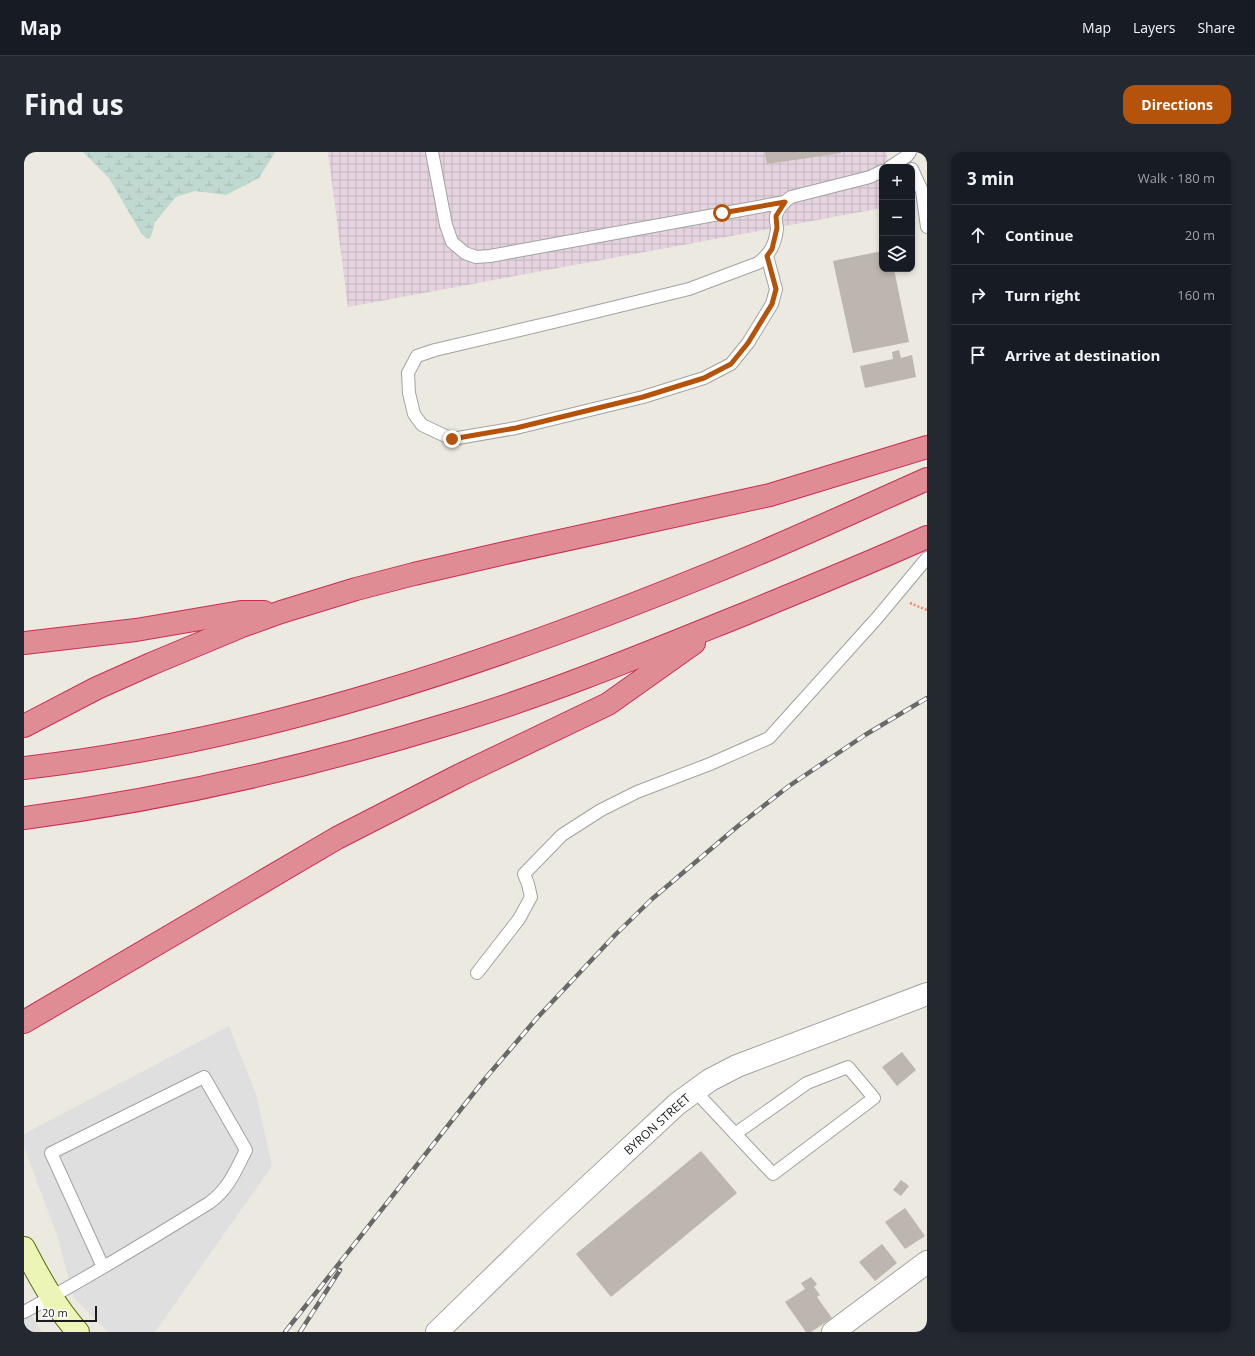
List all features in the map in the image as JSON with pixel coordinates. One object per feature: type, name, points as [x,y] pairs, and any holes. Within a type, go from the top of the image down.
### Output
[{"type":"highway","points":[[24,726],[69,702],[150,664],[242,626],[281,612],[356,589],[414,574],[770,495],[927,447]]},
{"type":"highway","points":[[24,768],[106,756],[222,734],[320,710],[430,677],[551,636],[715,572],[927,479]]},
{"type":"highway","points":[[24,818],[79,811],[188,792],[239,781],[343,754],[452,723],[619,664],[881,558],[927,537]]},
{"type":"highway","points":[[24,642],[136,630],[241,612],[281,612]]},
{"type":"highway","points":[[24,1022],[338,838],[460,775],[608,704],[722,623]]},
{"type":"main road","points":[[24,1248],[53,1297],[78,1332]]},
{"type":"street","name":"BYRON STREET","points":[[437,1332],[558,1215],[677,1104],[710,1080],[737,1066],[927,994]]},
{"type":"street","points":[[833,1332],[927,1262]]},
{"type":"lane","points":[[432,152],[446,225],[452,242],[465,253],[476,257],[490,256],[785,202]]},
{"type":"lane","points":[[900,164],[910,161],[922,191],[926,221]]},
{"type":"lane","points":[[767,256],[776,289],[772,304],[748,343],[731,364],[704,378],[643,397],[516,428],[452,439],[422,425],[414,414],[409,393],[408,373],[417,356],[435,350],[689,289],[758,263],[767,256],[772,249],[777,228],[776,216],[785,202],[792,197],[870,177],[879,172]]},
{"type":"lane","points":[[477,973],[519,919],[531,897],[524,874],[562,835],[601,810],[637,792],[710,764],[769,738],[877,618],[927,558]]},
{"type":"lane","points":[[695,1091],[735,1134],[773,1174],[874,1098],[848,1067],[807,1083],[735,1134]]},
{"type":"lane","points":[[24,1312],[53,1297],[103,1267],[209,1203],[216,1198],[233,1178],[246,1150],[204,1077],[51,1153],[103,1267]]},
{"type":"shaded area","points":[[328,152],[886,152],[888,164],[879,164],[879,209],[348,307]]},
{"type":"shaded area","points":[[229,1026],[256,1094],[272,1166],[155,1332],[108,1332],[74,1298],[57,1235],[24,1147],[24,1134]]},
{"type":"shaded area","points":[[24,1304],[42,1332],[24,1332]]},
{"type":"green space","points":[[83,152],[275,152],[259,178],[226,195],[195,191],[176,197],[155,222],[151,237],[147,239],[141,233],[109,178]]},
{"type":"building","points":[[765,152],[841,152],[841,153],[767,164]]},
{"type":"building","points":[[879,252],[879,272],[895,272],[909,342],[853,353],[833,261]]},
{"type":"building","points":[[899,350],[901,358],[912,355],[916,377],[865,388],[860,366],[893,359],[892,352]]},
{"type":"building","points":[[902,1052],[916,1070],[897,1086],[882,1067]]},
{"type":"building","points":[[701,1151],[737,1193],[611,1297],[576,1254]]},
{"type":"building","points":[[901,1180],[909,1186],[901,1196],[893,1190]]},
{"type":"building","points":[[905,1208],[925,1236],[905,1249],[885,1222]]},
{"type":"building","points":[[882,1244],[897,1263],[875,1281],[859,1262]]},
{"type":"building","points":[[811,1277],[817,1284],[814,1287],[820,1295],[817,1297],[832,1318],[811,1332],[806,1332],[785,1302],[805,1289],[801,1283]]},
{"type":"railway","points":[[285,1332],[484,1080],[537,1018],[616,934],[652,899],[738,826],[789,786],[865,735],[927,698]]},
{"type":"railway","points":[[300,1332],[340,1270]]},
{"type":"route","points":[[452,439],[516,428],[643,397],[704,378],[731,364],[748,343],[772,304],[776,289],[767,256],[772,249],[777,228],[776,216],[785,202],[722,213]]}]
